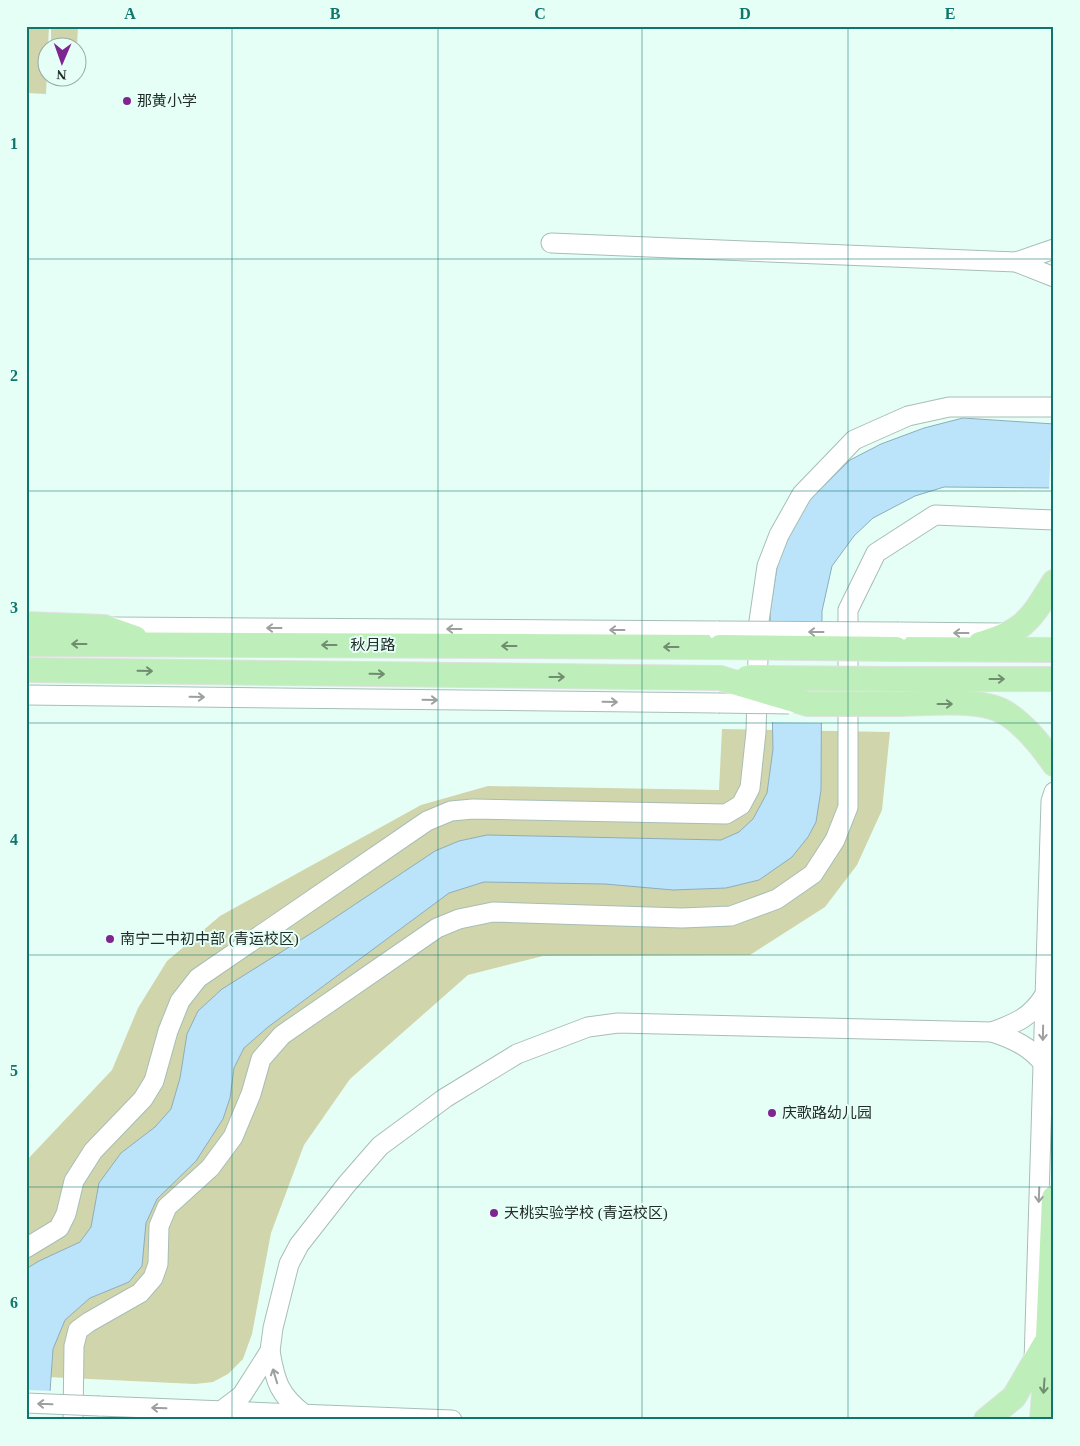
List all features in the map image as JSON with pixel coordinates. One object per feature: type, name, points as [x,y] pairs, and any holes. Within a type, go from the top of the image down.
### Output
[{"type":"main road","points":[[960,649],[996,639],[1022,627],[1054,582]]},
{"type":"main road","points":[[26,624],[104,627],[151,644]]},
{"type":"main road","name":"秋月路","points":[[26,644],[719,639],[898,640],[960,649]]},
{"type":"main road","points":[[960,649],[1054,650]]},
{"type":"main road","name":"秋月路","points":[[26,670],[720,678],[1054,679]]},
{"type":"main road","points":[[720,678],[808,704],[976,704],[1000,710],[1019,724],[1054,764]]},
{"type":"main road","points":[[1042,1420],[1048,1338],[1054,1198]]},
{"type":"main road","points":[[986,1420],[1014,1397],[1048,1338]]},
{"type":"street","points":[[551,244],[1016,262],[1054,277]]},
{"type":"street","points":[[1016,262],[1054,249]]},
{"type":"street","points":[[26,1248],[59,1228],[66,1214],[74,1181],[93,1151],[142,1100],[154,1081],[168,1031],[180,1002],[198,978],[427,821],[451,811],[473,809],[726,814],[741,805],[750,788],[756,732],[761,595],[767,566],[778,535],[802,494],[854,440],[908,416],[949,407],[1054,406]]},
{"type":"street","points":[[73,1420],[74,1346],[78,1330],[140,1293],[153,1278],[158,1264],[159,1226],[167,1207],[210,1168],[233,1137],[251,1094],[261,1059],[282,1035],[437,928],[460,919],[493,912],[682,918],[730,916],[777,900],[813,874],[835,840],[848,806],[848,610],[876,553],[935,515],[1054,520]]},
{"type":"street","points":[[104,627],[719,639]]},
{"type":"street","points":[[898,640],[1009,633]]},
{"type":"street","points":[[26,695],[808,704]]},
{"type":"street","points":[[1034,1364],[1044,996],[1051,801],[1054,792]]},
{"type":"street","points":[[992,1032],[1016,1022],[1034,1011],[1044,996]]},
{"type":"street","points":[[304,1414],[288,1402],[279,1390],[270,1351],[273,1328],[289,1264],[298,1245],[380,1146],[445,1098],[517,1054],[588,1027],[618,1023],[992,1032],[1022,1044],[1034,1052],[1043,1063]]},
{"type":"street","points":[[222,1411],[242,1395],[270,1351]]},
{"type":"street","points":[[26,1403],[99,1406],[195,1415],[222,1411],[452,1420]]},
{"type":"green space","points":[[26,26],[49,26],[48,38],[38,38],[38,88],[46,88],[46,94],[26,93]]},
{"type":"green space","points":[[51,26],[78,26],[77,38],[51,38]]},
{"type":"green space","points":[[722,729],[890,732],[882,810],[857,865],[825,907],[750,955],[543,956],[468,975],[350,1079],[304,1145],[271,1233],[252,1334],[243,1359],[228,1374],[213,1382],[195,1384],[26,1376],[26,1161],[112,1070],[138,1008],[167,961],[220,916],[421,805],[488,786],[719,790]]},
{"type":"water","points":[[963,418],[1054,424],[1054,488],[944,487],[915,496],[873,518],[854,536],[832,566],[822,611],[821,790],[816,822],[808,837],[792,857],[759,880],[726,888],[673,890],[605,884],[484,882],[449,893],[268,1027],[244,1048],[234,1068],[230,1098],[223,1119],[196,1161],[157,1199],[146,1223],[142,1266],[129,1282],[90,1298],[65,1320],[53,1349],[48,1420],[26,1420],[26,1269],[80,1242],[91,1227],[99,1183],[121,1153],[155,1127],[171,1109],[180,1078],[187,1034],[198,1011],[222,989],[318,929],[435,851],[459,841],[487,835],[721,840],[739,832],[753,819],[767,793],[773,749],[770,612],[778,561],[803,506],[850,460],[881,444],[924,428]]},
{"type":"pier","points":[[1052,421],[1054,421],[1054,491],[1049,491]]},
{"type":"pier","points":[[768,624],[825,624],[824,723],[770,722]]},
{"type":"pier","points":[[26,1390],[53,1391],[51,1420],[26,1420]]},
{"type":"place","name":"那黄小学","points":[[127,101]]},
{"type":"place","name":"南宁二中初中部 (青运校区)","points":[[110,939]]},
{"type":"place","name":"庆歌路幼儿园","points":[[772,1113]]},
{"type":"place","name":"天桃实验学校 (青运校区)","points":[[494,1213]]}]
